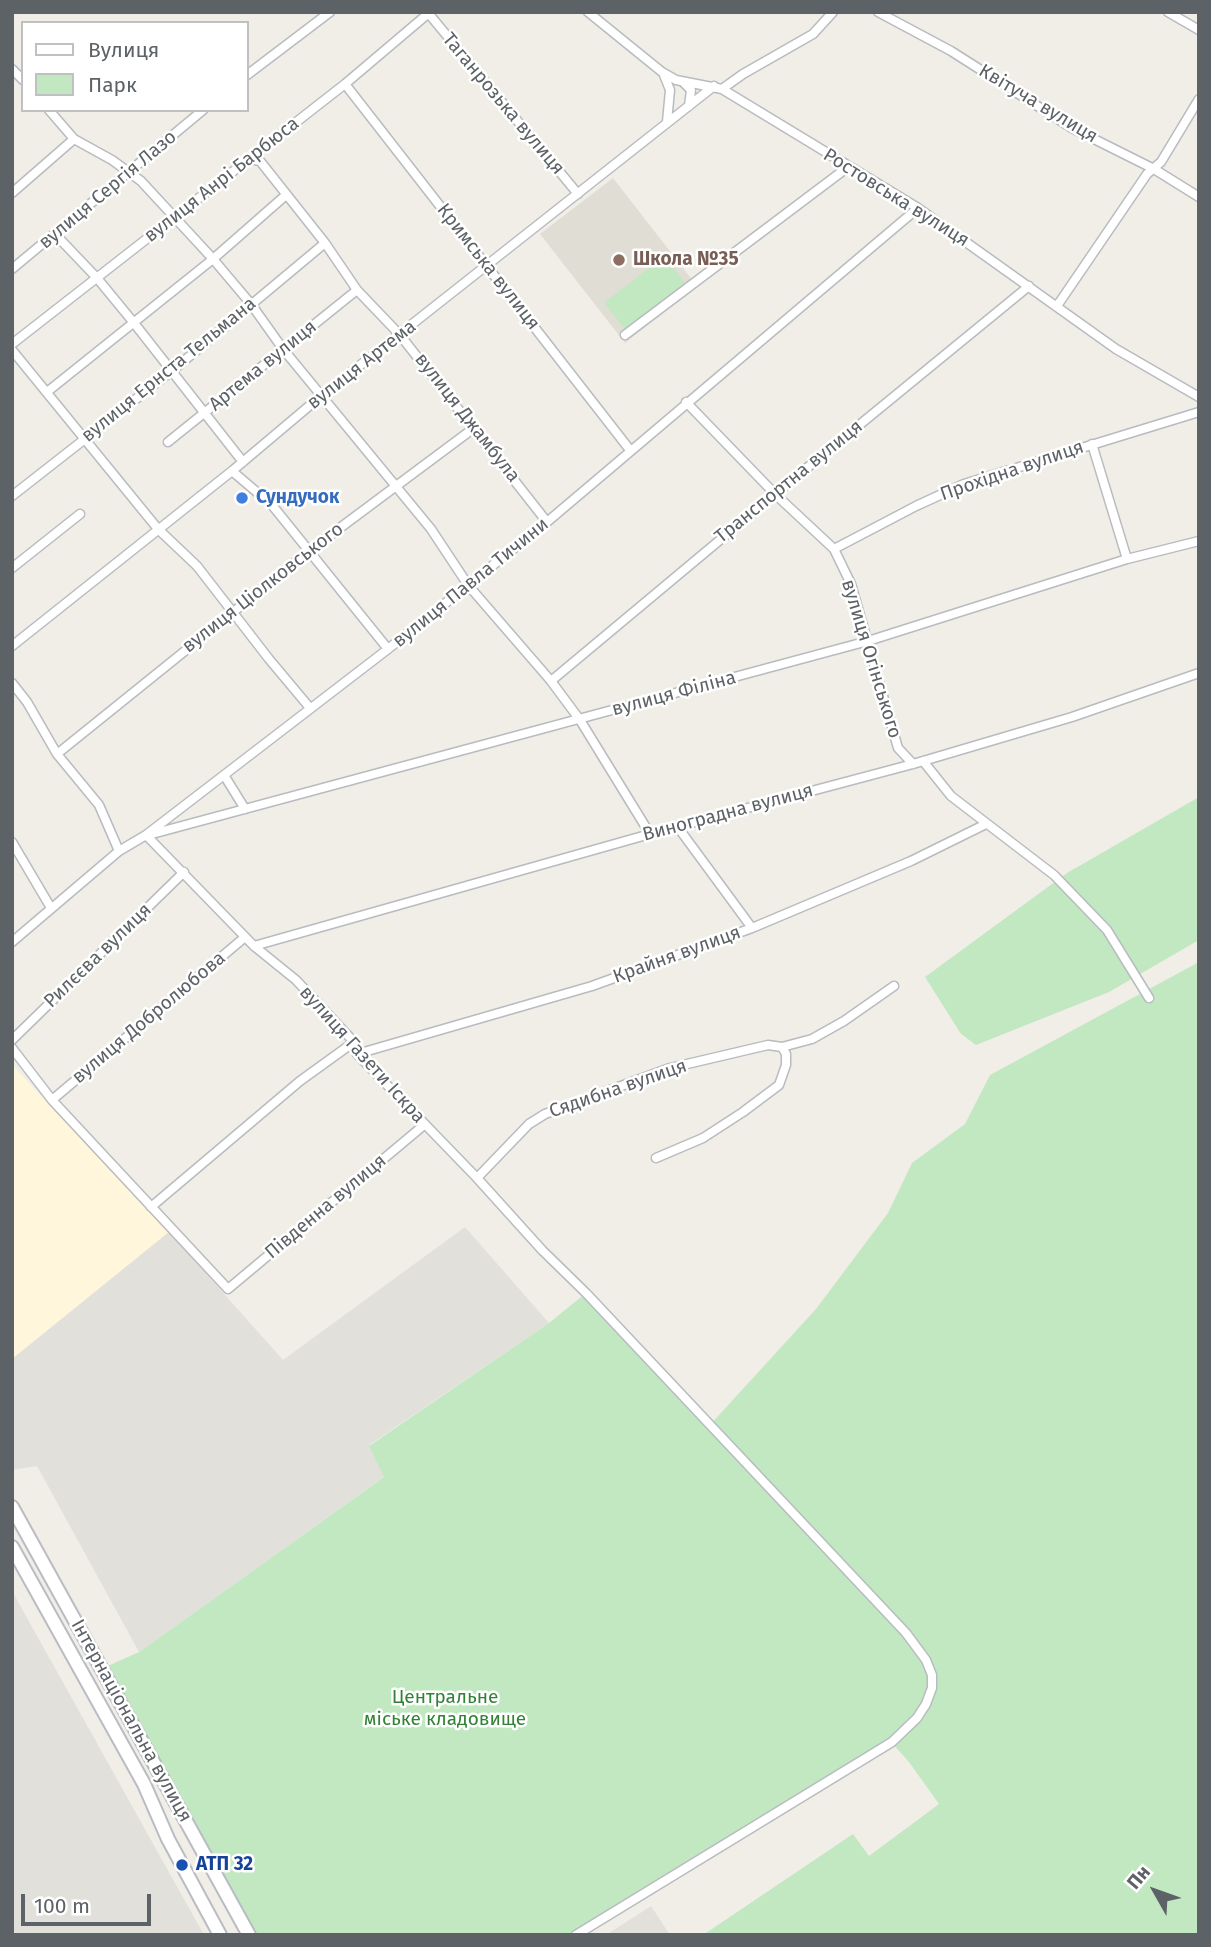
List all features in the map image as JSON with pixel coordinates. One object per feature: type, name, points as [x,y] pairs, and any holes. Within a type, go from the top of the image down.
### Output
[{"type":"main road","name":"Інтернаціональна вулиця","points":[[12,1507],[249,1935]]},
{"type":"main road","name":"Інтернаціональна вулиця","points":[[12,1547],[144,1784],[168,1839],[220,1935]]},
{"type":"street","points":[[248,74],[330,12]]},
{"type":"street","name":"Ростовська вулиця","points":[[588,12],[663,72],[685,82],[718,88],[918,208],[1116,349],[1199,397]]},
{"type":"street","name":"вулиця Артема","points":[[12,646],[232,471],[321,396],[667,122],[688,106],[813,34],[833,12]]},
{"type":"street","name":"Квітуча вулиця","points":[[878,12],[951,51],[1072,128],[1154,169],[1199,197]]},
{"type":"street","points":[[1168,12],[1199,30]]},
{"type":"street","name":"вулиця Анрі Барбюса","points":[[12,344],[345,84],[429,13]]},
{"type":"street","name":"Таганрозька вулиця","points":[[429,13],[578,194]]},
{"type":"street","points":[[663,72],[670,90],[667,122]]},
{"type":"street","points":[[670,90],[676,83],[685,82],[691,90],[688,106]]},
{"type":"street","name":"Кримська вулиця","points":[[345,84],[630,450]]},
{"type":"street","points":[[1057,306],[1147,174],[1161,162],[1199,99]]},
{"type":"street","points":[[51,112],[74,139],[128,172],[156,197],[213,258],[283,349],[431,529],[468,585],[551,681],[580,720],[650,834]]},
{"type":"street","name":"вулиця Сергія Лазо","points":[[12,269],[201,112]]},
{"type":"street","points":[[12,193],[74,139]]},
{"type":"street","name":"вулиця Джамбула","points":[[249,159],[260,161],[326,243],[357,290],[400,335],[547,522]]},
{"type":"street","points":[[625,335],[848,167]]},
{"type":"street","points":[[47,392],[213,258],[286,195]]},
{"type":"street","name":"вулиця Павла Тичини","points":[[12,942],[120,851],[146,835],[388,649],[547,522],[918,208]]},
{"type":"street","points":[[55,234],[97,278],[173,370],[243,462]]},
{"type":"street","name":"вулиця Ернста Тельмана","points":[[12,496],[173,370],[326,243]]},
{"type":"street","name":"Транспортна вулиця","points":[[551,681],[1029,286]]},
{"type":"street","name":"Артема вулиця","points":[[168,442],[357,290]]},
{"type":"street","points":[[12,350],[158,529],[197,566],[310,708]]},
{"type":"street","name":"вулиця Огінського","points":[[686,402],[775,494],[834,549],[851,584],[898,748],[913,764]]},
{"type":"street","name":"Прохідна вулиця","points":[[834,549],[964,484],[1199,412]]},
{"type":"street","name":"вулиця Ціолковського","points":[[57,754],[309,551],[474,428]]},
{"type":"street","points":[[1092,444],[1127,559]]},
{"type":"street","points":[[232,471],[272,505],[388,649]]},
{"type":"street","points":[[12,568],[80,514]]},
{"type":"street","name":"вулиця Філіна","points":[[146,835],[868,641],[1127,559],[1199,541]]},
{"type":"street","name":"Виноградна вулиця","points":[[254,946],[677,826],[913,764],[1072,717],[1199,673]]},
{"type":"street","points":[[12,682],[27,702],[57,754],[99,805],[120,851]]},
{"type":"street","points":[[923,761],[951,796],[1054,875],[1107,930],[1149,998]]},
{"type":"street","points":[[224,775],[245,809]]},
{"type":"street","name":"Крайня вулиця","points":[[357,1054],[592,986],[752,929],[911,861],[986,824]]},
{"type":"street","points":[[677,826],[752,929]]},
{"type":"street","name":"вулиця Газети Іскра","points":[[146,835],[254,946],[296,980],[354,1042],[357,1054],[906,1633],[926,1660],[932,1675],[932,1688],[921,1711],[892,1742],[576,1935]]},
{"type":"street","points":[[12,842],[51,908]]},
{"type":"street","name":"Рилєєва вулиця","points":[[12,1040],[184,872]]},
{"type":"street","name":"вулиця Добролюбова","points":[[52,1100],[245,937]]},
{"type":"street","name":"Сядибна вулиця","points":[[477,1178],[529,1124],[545,1114],[670,1068],[768,1045],[782,1047],[812,1039],[894,986]]},
{"type":"street","points":[[12,1048],[52,1100],[152,1207],[300,1081],[354,1042]]},
{"type":"street","points":[[656,1158],[703,1138],[779,1085],[786,1065],[786,1054],[782,1047]]},
{"type":"street","name":"Південна вулиця","points":[[152,1207],[228,1289],[424,1125]]},
{"type":"shaded area","name":"Школа №35","points":[[613,178],[697,286],[625,343],[540,234]]},
{"type":"shaded area","points":[[12,1065],[169,1232],[12,1359]]},
{"type":"shaded area","points":[[465,1227],[549,1323],[369,1445],[385,1476],[139,1652],[37,1466],[12,1470],[12,1359],[169,1232],[283,1360]]},
{"type":"shaded area","points":[[12,1591],[204,1935],[12,1935]]},
{"type":"shaded area","points":[[651,1906],[670,1935],[606,1935]]},
{"type":"green space","points":[[664,256],[685,283],[625,329],[604,303]]},
{"type":"green space","points":[[1199,797],[1199,940],[1109,992],[976,1045],[961,1034],[925,977],[1067,873]]},
{"type":"green space","name":"Центральне міське кладовище","points":[[1199,962],[1199,1935],[703,1935],[853,1834],[869,1856],[939,1804],[891,1742],[576,1935],[249,1935],[101,1669],[139,1652],[384,1477],[369,1446],[549,1323],[586,1293],[709,1426],[816,1309],[888,1213],[912,1163],[965,1124],[990,1075]]},
{"type":"place","name":"Школа №35","points":[[619,260]]},
{"type":"place","name":"Сундучок","points":[[242,498]]},
{"type":"place","name":"АТП 32","points":[[182,1865]]}]
